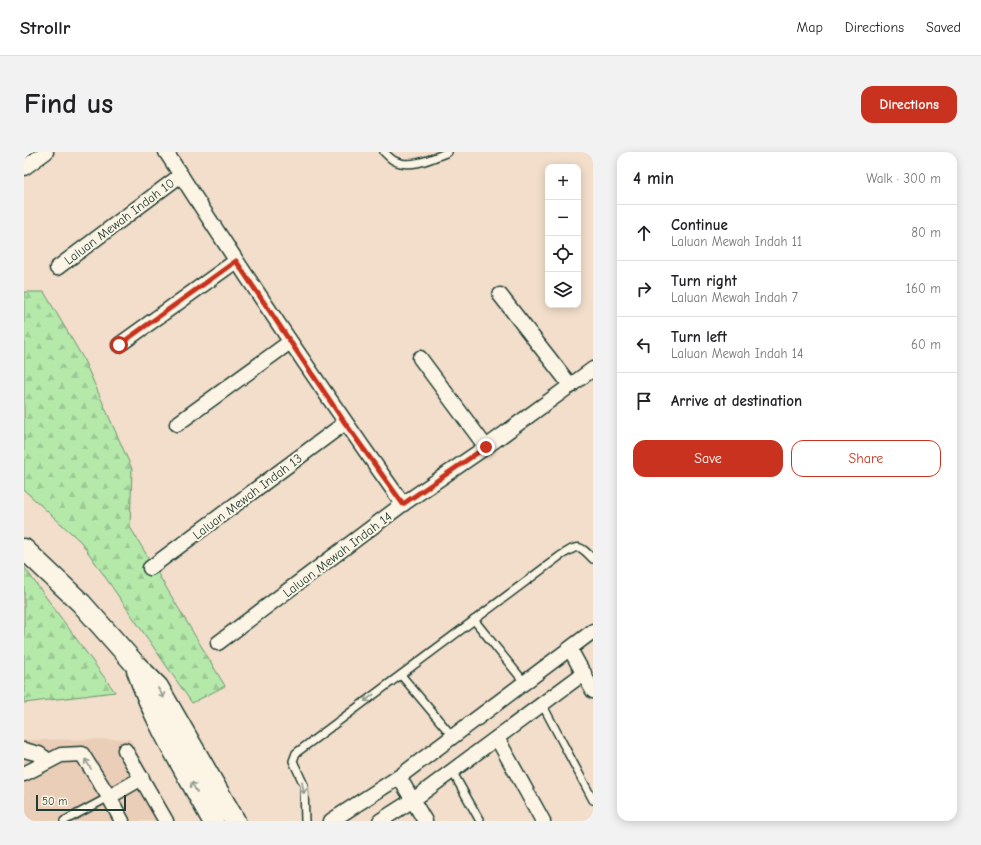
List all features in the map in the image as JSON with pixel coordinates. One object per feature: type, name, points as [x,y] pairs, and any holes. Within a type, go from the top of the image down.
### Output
[{"type":"main road","points":[[24,548],[81,603],[135,664],[158,687],[235,821]]},
{"type":"main road","points":[[135,664],[145,693],[176,754],[213,821]]},
{"type":"street","points":[[24,168],[46,152]]},
{"type":"street","points":[[166,152],[290,342],[345,423],[403,504]]},
{"type":"street","name":"Laluan Mewah Indah 10","points":[[57,268],[180,175]]},
{"type":"street","points":[[119,345],[236,261]]},
{"type":"street","points":[[500,295],[571,386]]},
{"type":"street","points":[[177,424],[290,342]]},
{"type":"street","points":[[420,358],[486,447]]},
{"type":"street","name":"Laluan Mewah Indah 14","points":[[218,643],[403,504],[486,447],[593,369]]},
{"type":"street","name":"Laluan Mewah Indah 13","points":[[150,568],[345,423]]},
{"type":"street","points":[[331,821],[399,777],[593,631]]},
{"type":"street","points":[[570,649],[593,691]]},
{"type":"street","points":[[380,821],[413,800],[584,673]]},
{"type":"street","points":[[497,738],[543,821]]},
{"type":"street","points":[[24,750],[39,754],[49,761]]},
{"type":"street","points":[[125,750],[166,821]]},
{"type":"street","points":[[24,774],[61,755],[82,754],[122,821]]},
{"type":"street","points":[[399,777],[425,821]]},
{"type":"street","points":[[109,797],[142,778]]},
{"type":"lane","points":[[384,152],[394,161],[412,163],[427,161],[448,152]]},
{"type":"lane","points":[[305,821],[304,785],[293,761],[296,753],[572,548],[578,547],[583,549],[593,559]]},
{"type":"lane","points":[[474,620],[525,683]]},
{"type":"lane","points":[[401,675],[453,737]]},
{"type":"lane","points":[[542,704],[593,800]]},
{"type":"lane","points":[[452,771],[480,821]]},
{"type":"lane","points":[[64,821],[109,797]]},
{"type":"shaded area","points":[[130,739],[175,821],[24,821],[24,740]]},
{"type":"green space","points":[[24,292],[44,292],[83,358],[132,469],[130,527],[225,686],[192,703],[81,542],[24,490]]},
{"type":"green space","points":[[24,567],[115,692],[24,703]]},
{"type":"route","points":[[119,345],[236,261],[345,423],[403,504],[486,447]]}]
